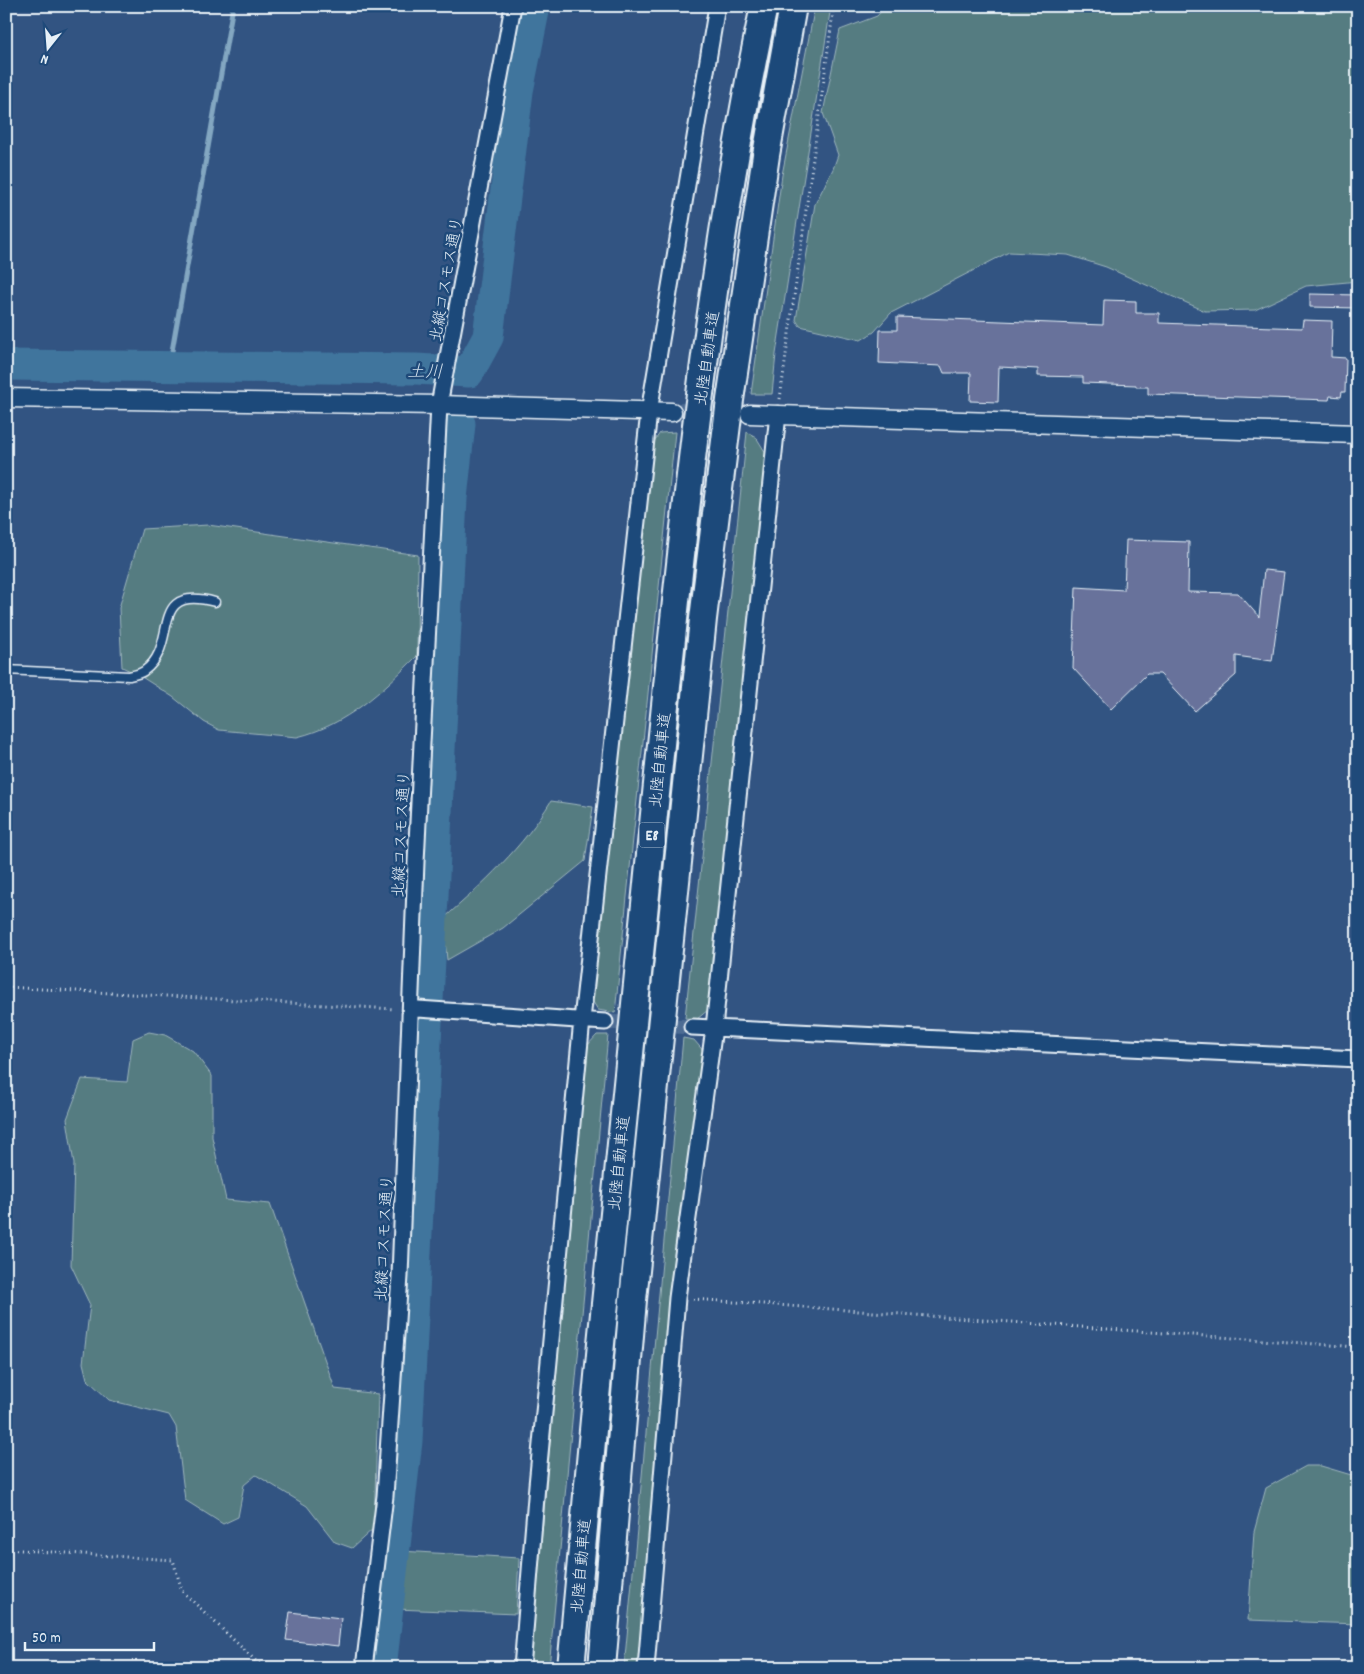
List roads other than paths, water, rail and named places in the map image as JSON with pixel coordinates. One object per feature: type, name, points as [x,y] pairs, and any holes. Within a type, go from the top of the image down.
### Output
[{"type":"highway","name":"北陸自動車道","points":[[570,1668],[604,1299],[674,618],[717,278],[737,150],[764,6]]},
{"type":"highway","name":"北陸自動車道","points":[[602,1668],[633,1300],[703,619],[730,400],[753,242],[766,155],[794,6]]},
{"type":"street","name":"北縦コスモス通り","points":[[364,1668],[385,1496],[421,1010],[416,862],[440,400],[513,6]]},
{"type":"street","points":[[522,1668],[538,1475],[582,1020],[649,412],[717,6]]},
{"type":"street","points":[[6,398],[440,400],[672,412]]},
{"type":"street","points":[[750,414],[1358,434]]},
{"type":"street","points":[[646,1668],[677,1298],[714,1028],[778,414]]},
{"type":"street","points":[[421,1010],[605,1022]]},
{"type":"street","points":[[692,1027],[1358,1059]]},
{"type":"lane","points":[[6,670],[130,676],[144,671],[154,660],[162,646],[169,612],[174,606],[186,599],[196,597],[215,602]]},
{"type":"waterway","points":[[169,368],[233,6]]},
{"type":"waterway","name":"土川","points":[[6,365],[416,369],[469,372],[488,337],[518,91],[535,6]]},
{"type":"waterway","points":[[381,1668],[407,1441],[452,498],[460,424]]},
{"type":"tunnel","points":[[672,412],[739,413]]},
{"type":"tunnel","points":[[605,1022],[692,1027]]}]
